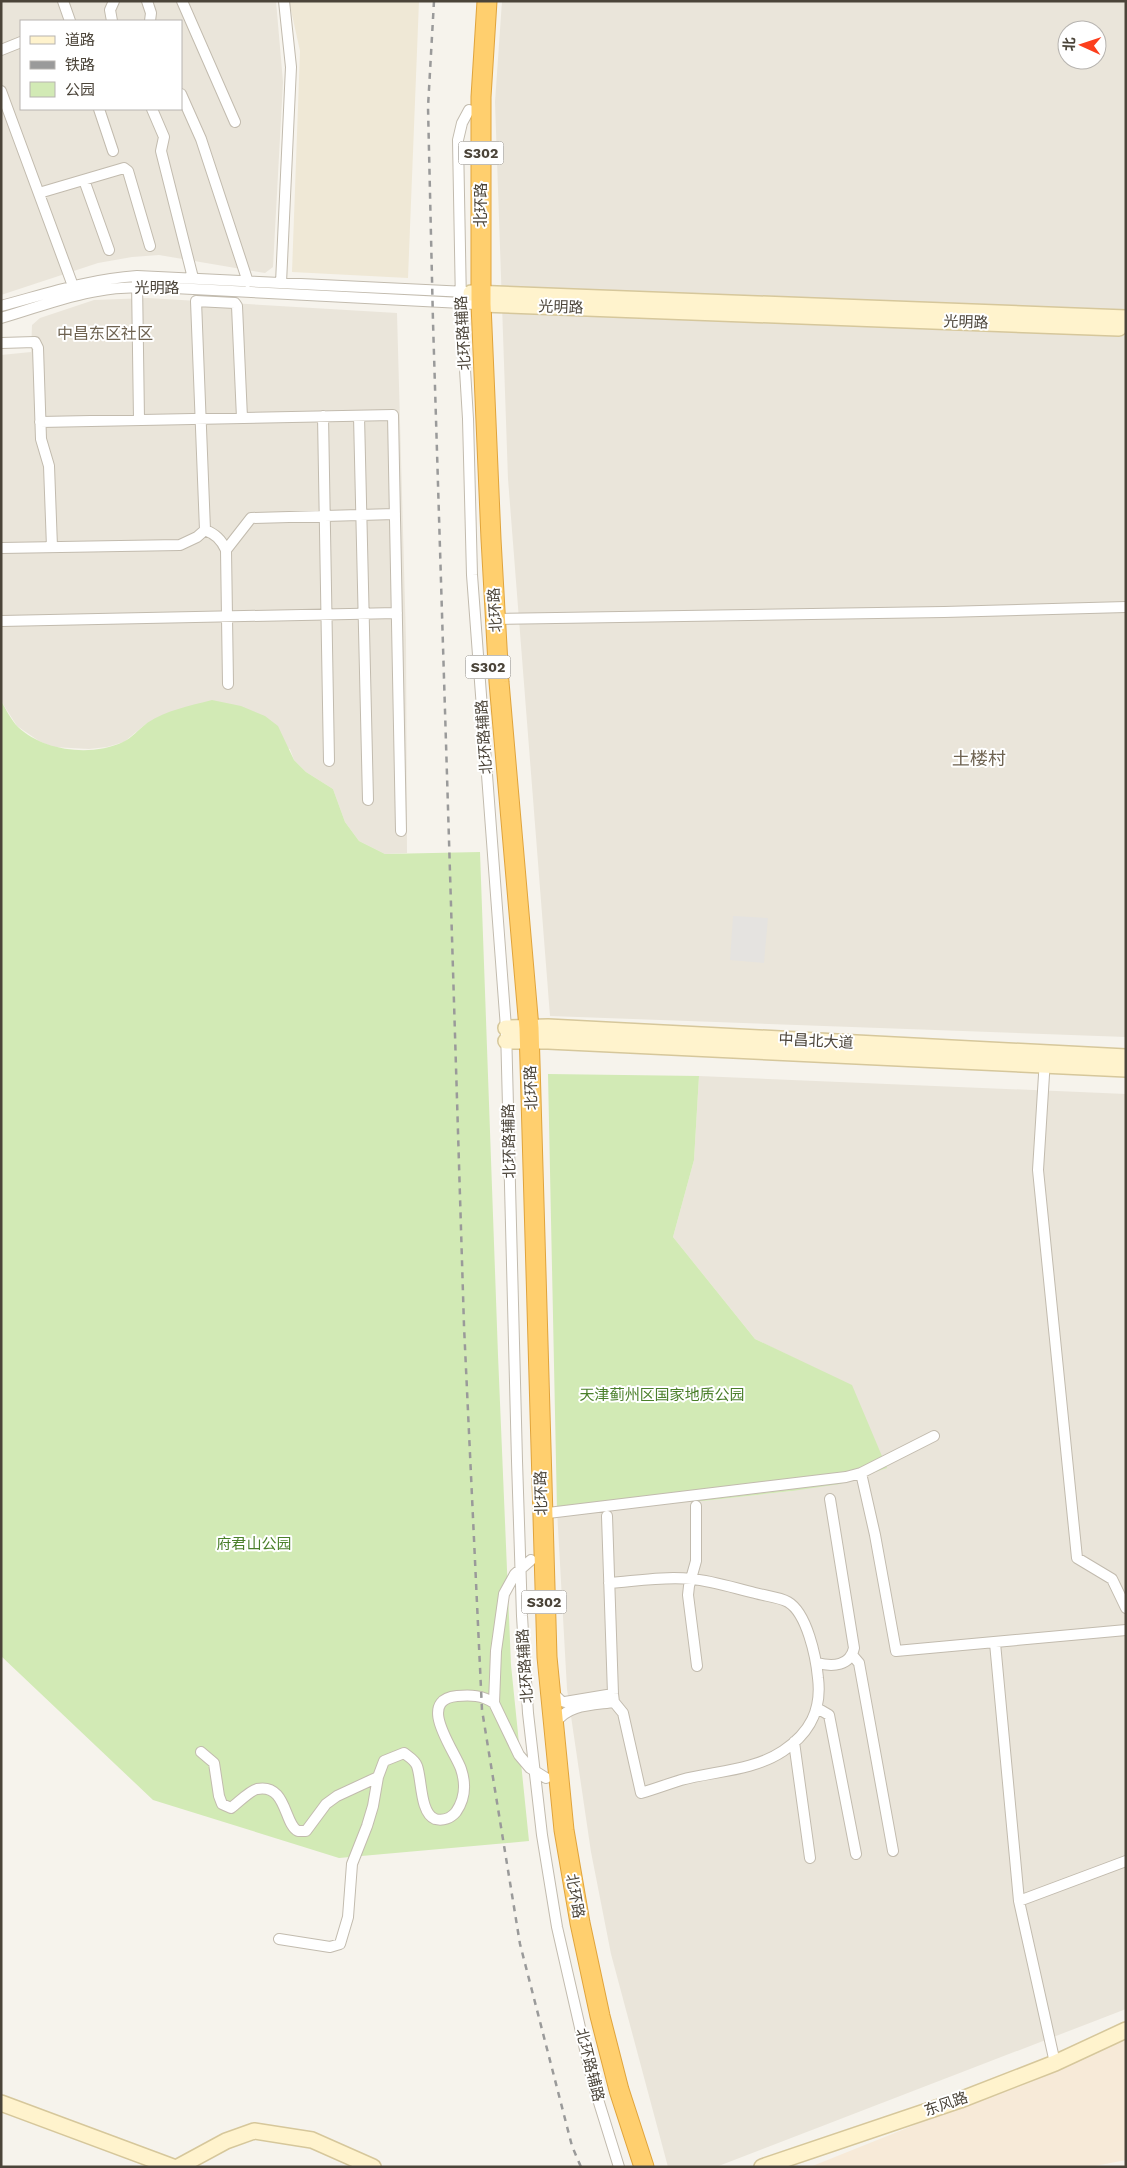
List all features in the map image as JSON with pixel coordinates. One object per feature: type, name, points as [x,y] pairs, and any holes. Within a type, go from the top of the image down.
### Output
[{"type":"highway","name":"北环路","points":[[476,1],[469,110],[471,298],[487,643],[517,1034],[526,1564],[535,1658],[540,1774],[574,1945],[605,2078],[632,2167]]},
{"type":"highway","name":"北环路","points":[[487,1],[471,298],[495,618],[550,1688],[565,1839],[588,1965],[620,2090],[644,2167]]},
{"type":"street","points":[[63,1],[70,20]]},
{"type":"street","points":[[112,20],[110,10],[114,1]]},
{"type":"street","points":[[182,1],[235,122]]},
{"type":"street","points":[[281,283],[291,67],[284,1]]},
{"type":"street","points":[[151,2],[151,19]]},
{"type":"street","points":[[1,50],[20,42]]},
{"type":"street","points":[[1,91],[73,286]]},
{"type":"street","points":[[182,96],[201,139],[248,282]]},
{"type":"street","points":[[99,110],[113,151]]},
{"type":"street","points":[[152,110],[164,137],[161,151],[193,278]]},
{"type":"street","points":[[39,193],[124,168],[128,171],[150,246]]},
{"type":"street","points":[[84,180],[109,250]]},
{"type":"street","points":[[137,276],[139,420]]},
{"type":"street","name":"光明路","points":[[1,306],[109,278],[137,276],[281,283],[471,298],[1126,328]]},
{"type":"street","name":"光明路","points":[[1,318],[76,295],[136,287],[1126,318]]},
{"type":"street","points":[[205,530],[196,301],[235,303],[237,306],[242,418]]},
{"type":"street","points":[[1,343],[34,342],[38,348],[41,439],[49,466],[52,547]]},
{"type":"street","points":[[40,422],[393,415],[401,831]]},
{"type":"street","points":[[323,416],[329,761]]},
{"type":"street","points":[[359,416],[368,800]]},
{"type":"street","points":[[226,550],[251,518],[395,514]]},
{"type":"street","points":[[1,548],[180,545],[197,537],[205,530]]},
{"type":"street","points":[[205,530],[214,534],[223,543],[226,550],[228,684]]},
{"type":"street","points":[[495,618],[944,612],[1126,607]]},
{"type":"street","points":[[1,621],[397,613]]},
{"type":"street","name":"中昌北大道","points":[[517,1034],[1045,1059],[1126,1057]]},
{"type":"street","points":[[1045,1059],[1038,1170],[1077,1558],[1112,1579],[1126,1608]]},
{"type":"street","name":"中昌北大道","points":[[1045,1059],[1126,1069]]},
{"type":"street","points":[[548,1513],[827,1481],[861,1473],[934,1436]]},
{"type":"street","points":[[861,1473],[875,1535],[896,1651],[1126,1630]]},
{"type":"street","points":[[817,1663],[828,1666],[845,1662],[852,1656],[854,1648],[830,1499]]},
{"type":"street","points":[[696,1506],[696,1561],[688,1595],[697,1666]]},
{"type":"street","points":[[607,1516],[609,1583],[613,1698],[623,1713],[641,1793],[681,1780],[767,1760],[794,1742],[812,1723],[817,1708],[819,1686],[817,1663],[809,1634],[800,1616],[789,1602],[718,1583],[692,1579],[609,1583]]},
{"type":"street","points":[[526,1564],[509,1582],[504,1594],[498,1627],[493,1688],[494,1703],[519,1755],[540,1774]]},
{"type":"street","points":[[995,1643],[1019,1900],[1055,2063]]},
{"type":"street","points":[[852,1656],[859,1663],[893,1851]]},
{"type":"street","points":[[481,1696],[493,1688]]},
{"type":"street","points":[[550,1688],[556,1696],[565,1702],[613,1698]]},
{"type":"street","points":[[279,1939],[330,1947],[340,1944],[348,1917],[352,1864],[360,1847],[373,1806],[378,1777],[384,1761],[404,1754],[412,1758],[417,1765],[425,1806],[429,1816],[444,1820],[453,1816],[461,1805],[465,1790],[461,1769],[444,1735],[438,1720],[438,1713],[444,1701],[449,1697],[481,1696],[494,1703]]},
{"type":"street","points":[[553,1727],[559,1717],[566,1712],[613,1698]]},
{"type":"street","points":[[817,1708],[829,1715],[856,1854]]},
{"type":"street","points":[[794,1742],[810,1858]]},
{"type":"street","points":[[201,1752],[214,1763],[222,1804],[232,1808],[256,1789],[266,1789],[275,1793],[284,1805],[293,1826],[298,1830],[306,1831],[326,1804],[337,1796],[378,1777]]},
{"type":"street","name":"北环路辅路","points":[[540,1774],[542,1835],[557,1927],[592,2080],[619,2167]]},
{"type":"street","points":[[1019,1900],[1126,1861]]},
{"type":"street","name":"东风路","points":[[762,2167],[960,2100],[1055,2063],[1126,2030]]},
{"type":"street","points":[[1,2102],[173,2167]]},
{"type":"street","points":[[178,2167],[226,2141],[254,2131],[312,2140],[373,2167]]},
{"type":"shaded area","points":[[1,1],[276,1],[283,82],[273,267],[265,273],[159,255],[132,257],[98,263],[1,295]]},
{"type":"shaded area","points":[[289,1],[419,1],[408,278],[292,272],[300,51]]},
{"type":"shaded area","points":[[502,1],[1126,1],[1126,1037],[550,1016],[508,479],[495,102]]},
{"type":"shaded area","points":[[148,298],[397,313],[406,640],[407,853],[385,854],[359,841],[345,822],[333,789],[306,772],[294,760],[290,749],[147,723],[124,742],[107,747],[89,749],[53,747],[39,741],[17,726],[1,701],[1,355],[31,352],[32,325],[40,318],[94,300]]},
{"type":"shaded area","points":[[733,916],[768,918],[764,963],[730,960]]},
{"type":"shaded area","points":[[699,1076],[1126,1094],[1126,2009],[716,2167],[668,2167],[611,1954],[591,1852],[567,1689],[557,1510],[703,1501],[792,1491],[852,1386],[755,1339],[673,1237],[694,1160]]},
{"type":"shaded area","points":[[1126,2040],[1126,2160],[1090,2167],[810,2167]]},
{"type":"green space","name":"府君山公园","points":[[212,700],[241,706],[265,716],[278,726],[294,760],[306,772],[333,789],[345,822],[359,841],[385,854],[480,852],[511,1665],[529,1841],[339,1858],[153,1800],[1,1656],[1,701],[15,724],[28,735],[40,742],[54,746],[82,750],[110,747],[123,742],[147,723],[162,715]]},
{"type":"green space","name":"天津蓟州区国家地质公园","points":[[548,1074],[699,1076],[694,1160],[673,1237],[755,1339],[852,1385],[887,1468],[840,1484],[792,1491],[703,1501],[557,1510]]},
{"type":"railway","points":[[434,1],[428,107],[433,322],[464,1326],[482,1710],[520,1944],[572,2146],[581,2167]]},
{"type":"district","name":"中昌东区社区","points":[[105,333]]},
{"type":"district","name":"土楼村","points":[[979,758]]}]
